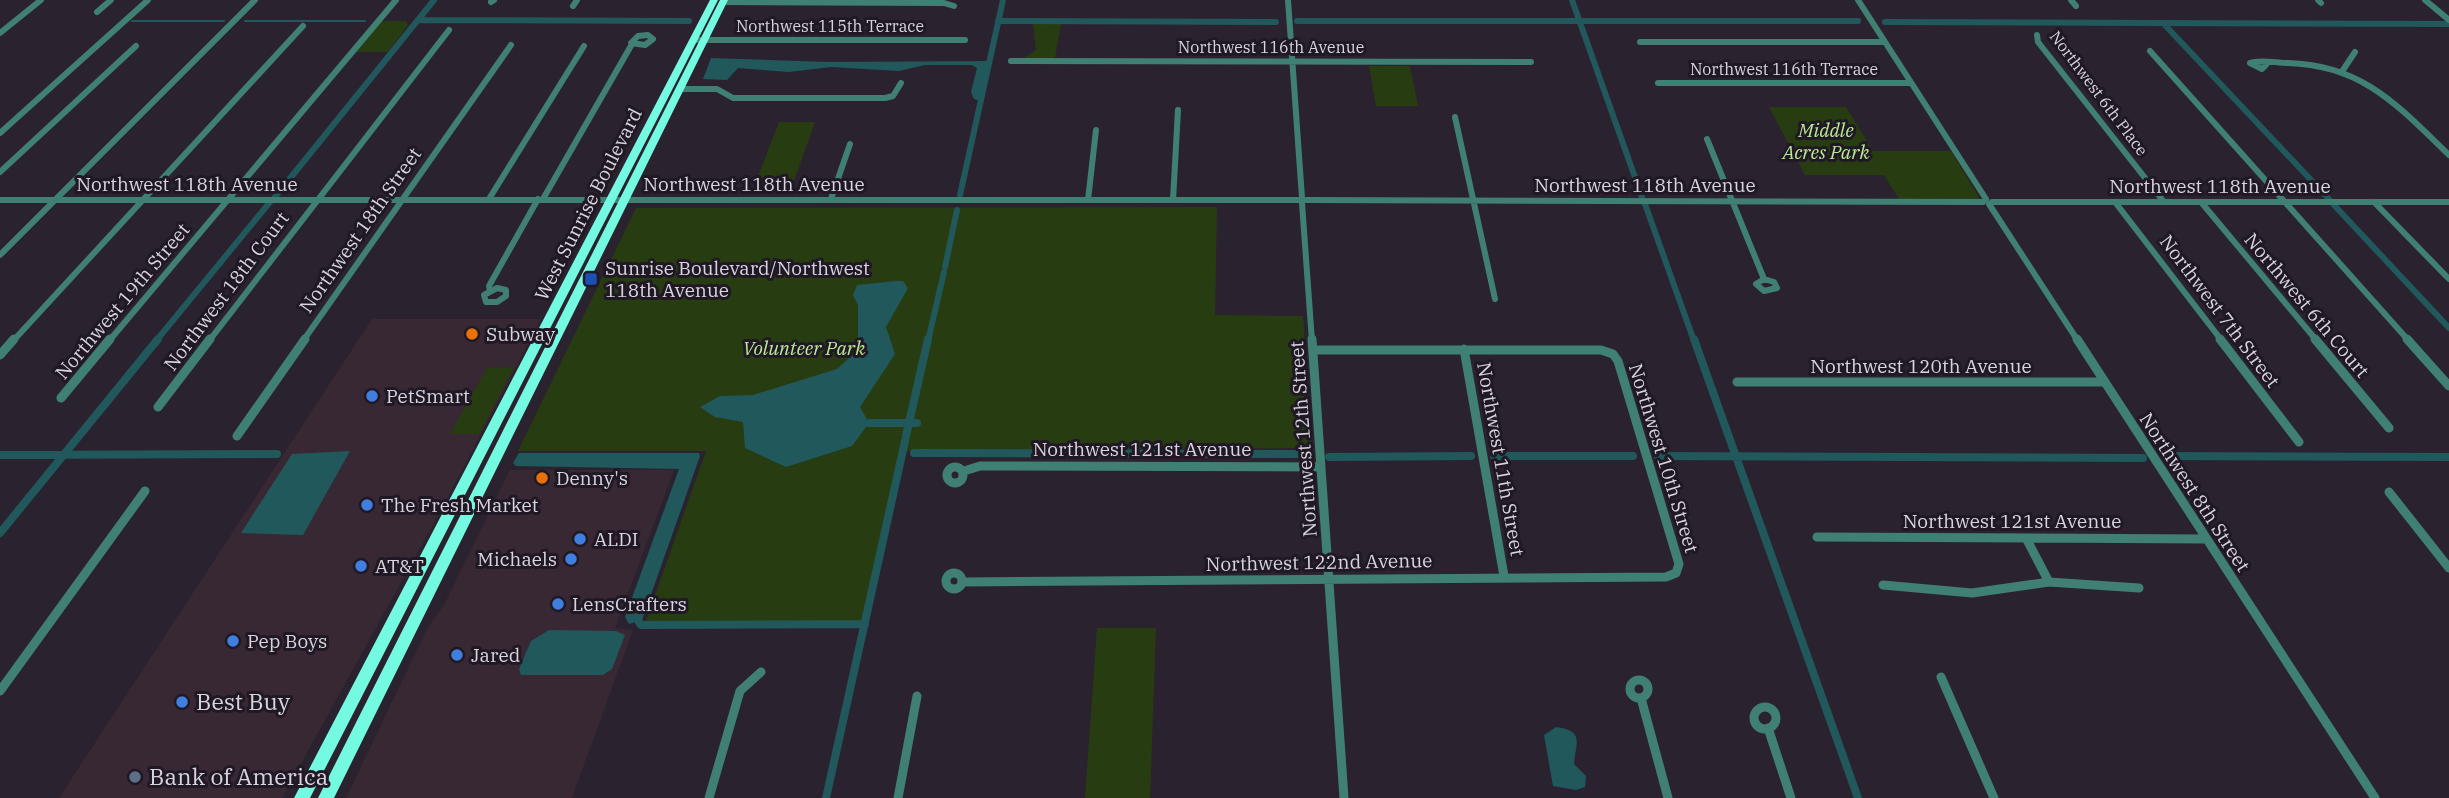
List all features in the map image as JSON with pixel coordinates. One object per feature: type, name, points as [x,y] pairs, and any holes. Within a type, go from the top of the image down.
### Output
[{"type":"highway","name":"West Sunrise Boulevard","points":[[302,798],[612,199],[721,1]]},
{"type":"highway","name":"West Sunrise Boulevard","points":[[326,798],[626,199],[681,87],[699,40]]},
{"type":"street","points":[[0,33],[41,0]]},
{"type":"street","points":[[97,12],[111,0]]},
{"type":"street","points":[[0,133],[148,0]]},
{"type":"street","points":[[0,255],[255,0]]},
{"type":"street","name":"Northwest 19th Street","points":[[61,398],[396,0]]},
{"type":"street","name":"Northwest 12th Street","points":[[1288,0],[1344,798]]},
{"type":"street","name":"Northwest 8th Street","points":[[1857,0],[2375,798]]},
{"type":"street","points":[[2071,0],[2076,6]]},
{"type":"street","points":[[2425,0],[2449,20]]},
{"type":"street","points":[[721,1],[944,3],[954,6]]},
{"type":"street","points":[[0,355],[303,26]]},
{"type":"street","name":"Northwest 18th Court","points":[[158,407],[449,30]]},
{"type":"street","name":"Northwest 6th Place","points":[[2037,35],[2038,42],[2164,202]]},
{"type":"street","name":"Northwest 115th Terrace","points":[[699,40],[965,40]]},
{"type":"street","points":[[1640,42],[1884,42]]},
{"type":"street","points":[[490,290],[489,286],[632,44]]},
{"type":"street","name":"Northwest 18th Street","points":[[237,436],[511,45]]},
{"type":"street","points":[[0,172],[136,46]]},
{"type":"street","points":[[489,199],[584,47]]},
{"type":"street","points":[[2150,51],[2449,386]]},
{"type":"street","points":[[2343,70],[2356,52]]},
{"type":"street","name":"Northwest 116th Avenue","points":[[1011,61],[1531,62]]},
{"type":"street","points":[[2266,65],[2325,66],[2343,70],[2378,89],[2449,155]]},
{"type":"street","points":[[681,87],[722,90],[729,97],[886,98],[893,96],[901,83]]},
{"type":"street","name":"Northwest 116th Terrace","points":[[1658,83],[1910,83]]},
{"type":"street","points":[[1173,200],[1178,110]]},
{"type":"street","points":[[1455,117],[1495,299]]},
{"type":"street","points":[[1088,200],[1096,130]]},
{"type":"street","points":[[1707,139],[1764,279]]},
{"type":"street","points":[[831,199],[850,144]]},
{"type":"street","name":"Northwest 118th Avenue","points":[[0,200],[2449,202]]},
{"type":"street","name":"Northwest 7th Street","points":[[2115,202],[2299,442]]},
{"type":"street","name":"Northwest 6th Court","points":[[2201,202],[2389,428]]},
{"type":"street","points":[[2374,202],[2449,279]]},
{"type":"street","points":[[1313,350],[1464,349]]},
{"type":"street","name":"Northwest 10th Street","points":[[1464,349],[1601,350],[1613,354],[1618,362],[1679,564],[1676,573]]},
{"type":"street","name":"Northwest 11th Street","points":[[1464,349],[1504,576]]},
{"type":"street","name":"Northwest 120th Avenue","points":[[1737,382],[2104,382]]},
{"type":"street","name":"Northwest 121st Avenue","points":[[964,471],[980,466],[1321,467]]},
{"type":"street","points":[[0,691],[145,491]]},
{"type":"street","points":[[2389,492],[2449,568]]},
{"type":"street","name":"Northwest 121st Avenue","points":[[1817,537],[2207,539]]},
{"type":"street","points":[[2027,540],[2049,582]]},
{"type":"street","name":"Northwest 122nd Avenue","points":[[962,582],[1504,576],[1667,577],[1676,573]]},
{"type":"street","points":[[1883,585],[1972,593],[2049,582],[2138,588]]},
{"type":"street","points":[[709,798],[740,691],[761,672]]},
{"type":"street","points":[[1941,677],[1994,798]]},
{"type":"street","points":[[898,798],[917,696]]},
{"type":"street","points":[[1641,698],[1668,798]]},
{"type":"street","points":[[1768,728],[1791,798]]},
{"type":"shaded area","points":[[711,58],[828,62],[989,61],[980,101],[974,99],[971,92],[977,68],[972,65],[925,65],[899,71],[831,67],[789,72],[738,68],[727,80],[703,79]]},
{"type":"shaded area","points":[[903,281],[908,288],[886,327],[895,354],[860,407],[869,423],[852,446],[786,467],[745,448],[743,422],[715,417],[700,407],[720,396],[753,395],[837,369],[858,350],[858,305],[853,295],[857,285]]},
{"type":"shaded area","points":[[372,319],[541,319],[441,510],[282,798],[59,798]]},
{"type":"shaded area","points":[[350,451],[303,535],[241,533],[292,454]]},
{"type":"shaded area","points":[[519,453],[699,453],[642,620],[629,624],[625,617],[679,469],[516,466],[513,463]]},
{"type":"shaded area","points":[[510,470],[674,470],[615,628],[633,630],[572,798],[346,798],[428,627],[444,605]]},
{"type":"shaded area","points":[[549,630],[616,631],[625,635],[612,669],[603,675],[521,675],[519,669],[531,641]]},
{"type":"shaded area","points":[[1556,727],[1575,735],[1577,745],[1574,764],[1586,776],[1585,787],[1576,790],[1553,786],[1544,735]]},
{"type":"green space","points":[[381,21],[406,21],[408,25],[388,52],[355,52]]},
{"type":"green space","points":[[1033,24],[1061,24],[1055,58],[1024,58],[1036,50]]},
{"type":"green space","points":[[1369,66],[1410,66],[1418,106],[1376,106]]},
{"type":"green space","name":"Middle Acres Park","points":[[1769,107],[1846,107],[1873,151],[1951,151],[1980,199],[1899,199],[1884,175],[1805,175]]},
{"type":"green space","points":[[779,122],[815,122],[790,192],[752,192]]},
{"type":"green space","name":"Volunteer Park","points":[[1217,207],[1215,315],[1303,316],[1312,448],[901,451],[865,621],[646,621],[706,451],[518,451],[636,208]]},
{"type":"green space","points":[[514,367],[479,434],[450,434],[487,368]]},
{"type":"green space","points":[[1097,628],[1156,628],[1150,798],[1085,798]]},
{"type":"waterway","points":[[275,197],[434,0]]},
{"type":"waterway","points":[[998,21],[1003,0]]},
{"type":"waterway","points":[[1572,0],[1579,21]]},
{"type":"waterway","points":[[418,20],[689,21]]},
{"type":"waterway","points":[[132,21],[224,21]]},
{"type":"waterway","points":[[245,21],[365,21]]},
{"type":"waterway","points":[[960,195],[998,21]]},
{"type":"waterway","points":[[998,21],[1276,22]]},
{"type":"waterway","points":[[1297,21],[1579,21]]},
{"type":"waterway","points":[[1579,21],[1858,21]]},
{"type":"waterway","points":[[1579,21],[1642,197]]},
{"type":"waterway","points":[[1885,22],[2449,24]]},
{"type":"waterway","points":[[2163,23],[2329,199]]},
{"type":"waterway","points":[[156,341],[270,202]]},
{"type":"waterway","points":[[1645,204],[1694,341]]},
{"type":"waterway","points":[[2334,205],[2449,328]]},
{"type":"waterway","points":[[945,267],[957,210]]},
{"type":"waterway","points":[[928,341],[944,272]]},
{"type":"waterway","points":[[64,455],[158,339]]},
{"type":"waterway","points":[[909,423],[928,339]]},
{"type":"waterway","points":[[1694,339],[1736,456]]},
{"type":"waterway","points":[[869,423],[909,423]]},
{"type":"waterway","points":[[906,436],[909,423]]},
{"type":"waterway","points":[[909,423],[917,423]]},
{"type":"waterway","points":[[865,624],[905,441]]},
{"type":"waterway","points":[[914,453],[1310,454]]},
{"type":"waterway","points":[[64,455],[277,454]]},
{"type":"waterway","points":[[0,455],[64,455]]},
{"type":"waterway","points":[[0,533],[64,455]]},
{"type":"waterway","points":[[1329,457],[1471,456]]},
{"type":"waterway","points":[[1494,456],[1633,456]]},
{"type":"waterway","points":[[1658,456],[1736,456]]},
{"type":"waterway","points":[[1736,456],[2143,458]]},
{"type":"waterway","points":[[1736,456],[1858,798]]},
{"type":"waterway","points":[[2167,456],[2449,457]]},
{"type":"waterway","points":[[635,616],[641,625],[865,624]]},
{"type":"waterway","points":[[826,798],[865,624]]},
{"type":"place","name":"Sunrise Boulevard/Northwest 118th Avenue","points":[[591,279]]},
{"type":"place","name":"Subway","points":[[472,334]]},
{"type":"place","name":"PetSmart","points":[[372,396]]},
{"type":"place","name":"Denny's","points":[[542,478]]},
{"type":"place","name":"The Fresh Market","points":[[367,505]]},
{"type":"place","name":"ALDI","points":[[580,539]]},
{"type":"place","name":"Michaels","points":[[571,559]]},
{"type":"place","name":"AT&T","points":[[361,566]]},
{"type":"place","name":"LensCrafters","points":[[558,604]]},
{"type":"place","name":"Pep Boys","points":[[233,641]]},
{"type":"place","name":"Jared","points":[[457,655]]},
{"type":"place","name":"Best Buy","points":[[182,702]]},
{"type":"place","name":"Bank of America","points":[[135,777]]}]
